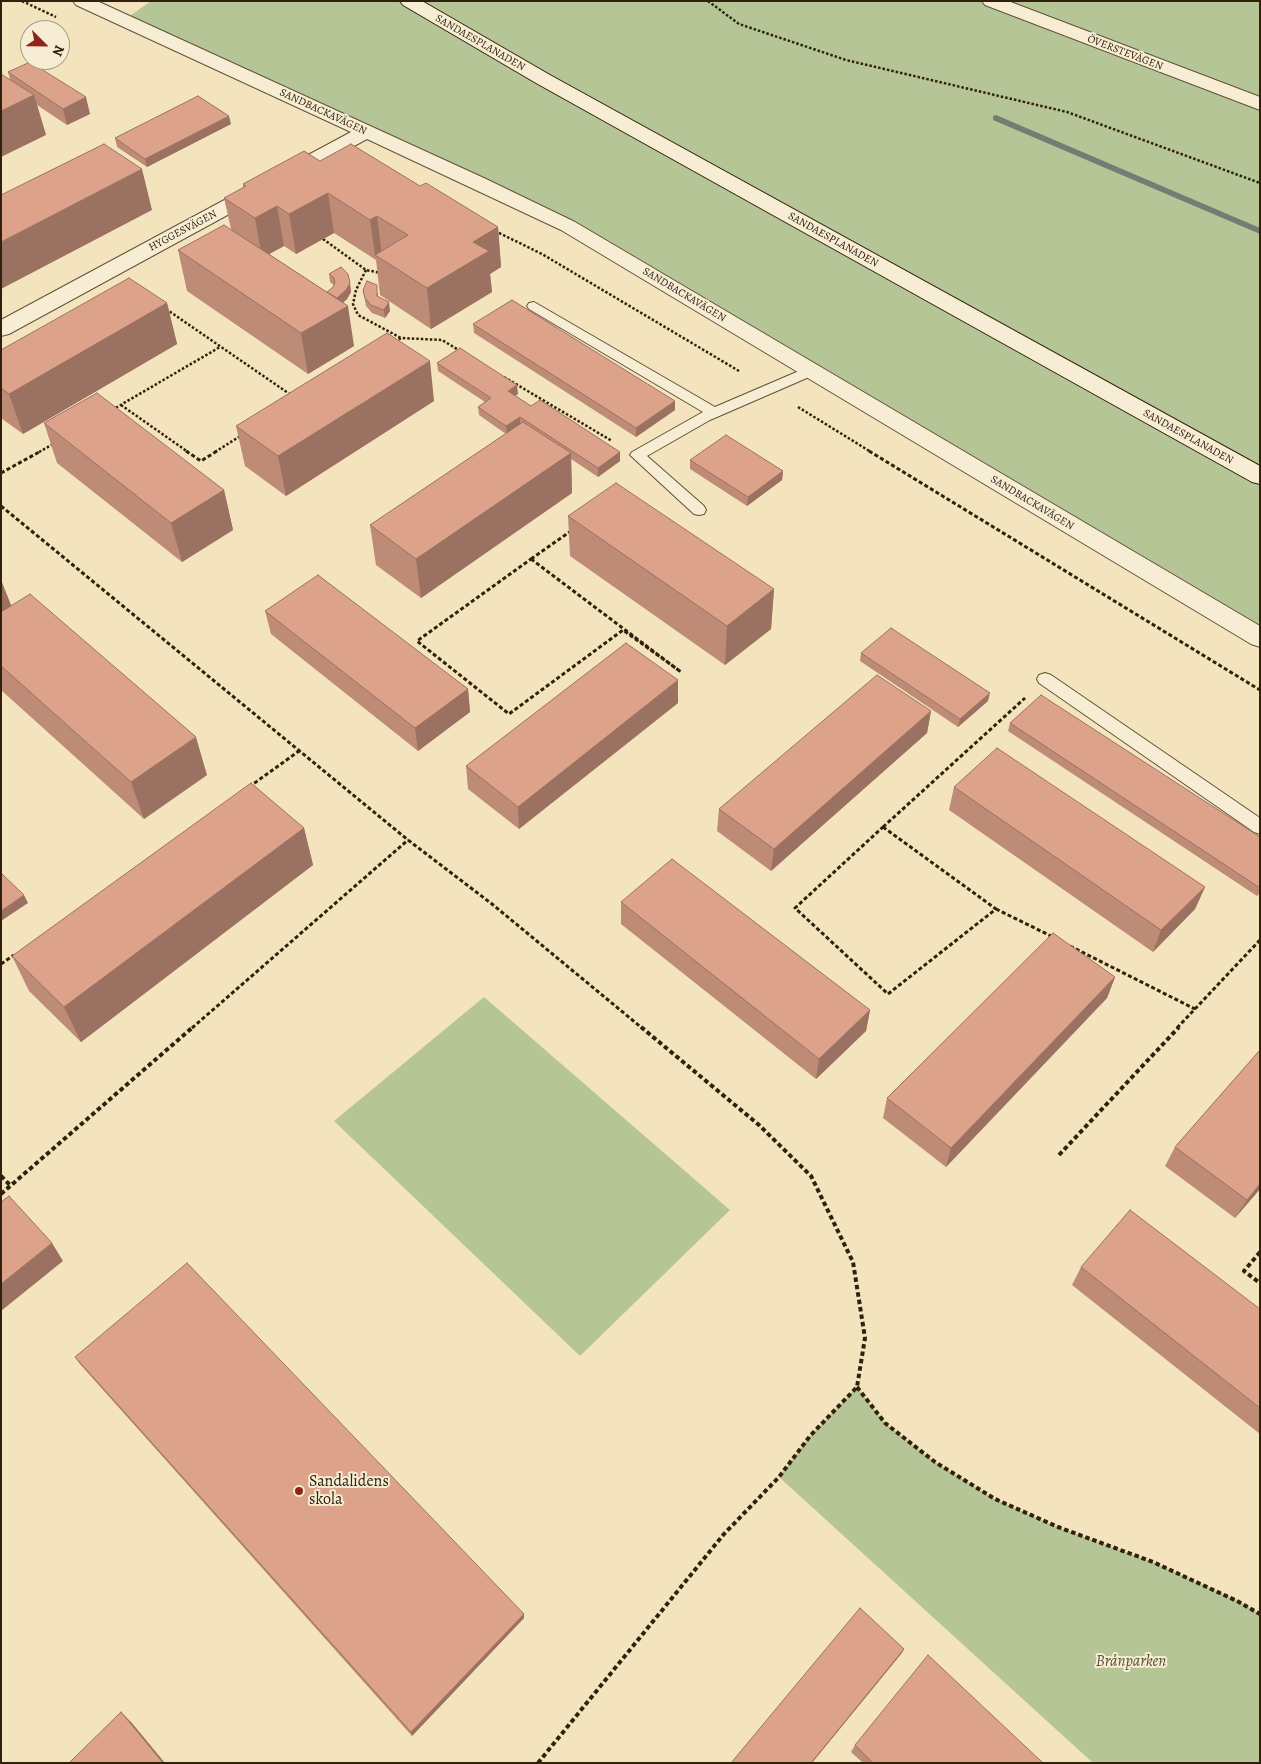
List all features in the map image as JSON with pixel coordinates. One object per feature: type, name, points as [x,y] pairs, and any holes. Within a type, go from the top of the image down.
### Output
[{"type":"street","name":"SANDBACKAVÄGEN","points":[[82,1],[479,183],[568,226],[1260,638]]},
{"type":"street","name":"SANDAESPLANADEN","points":[[409,1],[551,84],[1260,476]]},
{"type":"street","name":"ÖVERSTEVÄGEN","points":[[991,1],[1260,104]]},
{"type":"street","name":"HYGGESVÄGEN","points":[[1,329],[365,132]]},
{"type":"lane","points":[[534,306],[715,413]]},
{"type":"lane","points":[[699,510],[637,455],[715,413],[811,371]]},
{"type":"lane","points":[[1045,678],[1260,826]]},
{"type":"path","points":[[22,1],[57,18]]},
{"type":"path","points":[[708,1],[739,24],[846,60],[1067,112],[1260,183]]},
{"type":"path","points":[[490,228],[542,254],[741,373]]},
{"type":"path","points":[[323,239],[366,270],[382,274]]},
{"type":"path","points":[[366,270],[356,290],[353,304],[358,315],[401,338],[442,340],[468,355]]},
{"type":"path","points":[[165,309],[297,400]]},
{"type":"path","points":[[393,343],[401,338]]},
{"type":"path","points":[[104,414],[220,347]]},
{"type":"path","points":[[501,375],[637,455]]},
{"type":"path","points":[[792,403],[1260,690]]},
{"type":"path","points":[[121,405],[201,462],[249,430]]},
{"type":"path","points":[[1,473],[61,439]]},
{"type":"path","points":[[1,506],[408,840],[492,904],[759,1125],[812,1176],[853,1262],[865,1338],[857,1387],[810,1436],[778,1477],[724,1534],[538,1763]]},
{"type":"path","points":[[531,559],[681,672],[623,630],[510,714],[417,641],[531,559],[577,526]]},
{"type":"path","points":[[996,908],[888,994],[795,908],[1045,678]]},
{"type":"path","points":[[243,791],[299,750]]},
{"type":"path","points":[[883,827],[996,908],[1056,939]]},
{"type":"path","points":[[1,1194],[408,840]]},
{"type":"path","points":[[1059,1155],[1260,940]]},
{"type":"path","points":[[1065,943],[1195,1009]]},
{"type":"path","points":[[1,964],[17,953]]},
{"type":"path","points":[[1,1176],[11,1186]]},
{"type":"path","points":[[1260,1252],[1244,1271],[1260,1283]]},
{"type":"path","points":[[857,1387],[885,1423],[935,1462],[995,1499],[1058,1527],[1153,1562],[1237,1600],[1260,1614]]},
{"type":"green space","points":[[151,1],[1260,1],[1260,638],[568,226],[124,20]]},
{"type":"green space","points":[[484,997],[730,1210],[580,1356],[334,1121]]},
{"type":"green space","name":"Brånparken","points":[[857,1387],[885,1423],[935,1462],[995,1499],[1058,1527],[1153,1562],[1237,1600],[1260,1614],[1260,1763],[1093,1763],[779,1477],[810,1436]]},
{"type":"building","points":[[20,67],[20,70],[43,70],[86,97],[63,109],[8,72]]},
{"type":"building","points":[[1,74],[34,95],[1,111]]},
{"type":"building","points":[[198,96],[229,116],[145,159],[115,138]]},
{"type":"building","points":[[104,144],[142,169],[1,242],[1,195]]},
{"type":"building","points":[[351,144],[420,186],[426,183],[498,227],[473,242],[489,251],[427,288],[375,255],[408,235],[377,216],[370,220],[328,193],[289,214],[277,206],[255,218],[224,198],[246,186],[243,184],[304,151],[320,161]]},
{"type":"building","points":[[224,225],[348,306],[301,333],[178,250]]},
{"type":"building","points":[[341,267],[348,274],[350,283],[346,290],[337,298],[327,292],[333,287],[335,282],[334,278],[329,274]]},
{"type":"building","points":[[129,278],[167,303],[9,394],[1,388],[1,350]]},
{"type":"building","points":[[367,281],[377,285],[377,296],[389,302],[384,310],[371,305],[365,298],[363,290]]},
{"type":"building","points":[[512,300],[675,401],[636,428],[473,324]]},
{"type":"building","points":[[387,333],[430,361],[278,456],[236,426]]},
{"type":"building","points":[[460,348],[517,385],[508,391],[531,406],[540,400],[620,452],[598,468],[520,417],[506,426],[478,407],[491,398],[437,363]]},
{"type":"building","points":[[97,393],[224,490],[171,523],[44,423]]},
{"type":"building","points":[[523,422],[571,453],[416,559],[370,525]]},
{"type":"building","points":[[726,435],[783,471],[748,497],[690,460]]},
{"type":"building","points":[[616,483],[774,589],[727,626],[568,516]]},
{"type":"building","points":[[318,575],[468,689],[415,728],[265,611]]},
{"type":"building","points":[[30,594],[196,737],[131,782],[1,666],[1,612]]},
{"type":"building","points":[[891,628],[990,693],[960,719],[861,653]]},
{"type":"building","points":[[626,643],[678,680],[518,807],[466,766]]},
{"type":"building","points":[[877,675],[931,711],[774,849],[719,809]]},
{"type":"building","points":[[1041,695],[1260,837],[1260,888],[1010,723]]},
{"type":"building","points":[[997,748],[1205,887],[1161,930],[954,787]]},
{"type":"building","points":[[251,783],[304,828],[64,1007],[12,956]]},
{"type":"building","points":[[672,859],[870,1010],[819,1059],[621,902]]},
{"type":"building","points":[[1,873],[24,895],[1,911]]},
{"type":"building","points":[[1053,933],[1115,977],[951,1148],[887,1098]]},
{"type":"building","points":[[1260,1050],[1260,1184],[1247,1200],[1175,1147]]},
{"type":"building","points":[[9,1196],[52,1243],[1,1284],[1,1202]]},
{"type":"building","points":[[1130,1210],[1260,1309],[1260,1408],[1081,1267]]},
{"type":"building","points":[[187,1263],[524,1614],[411,1732],[75,1357]]},
{"type":"building","points":[[860,1608],[904,1649],[811,1763],[731,1763]]},
{"type":"building","points":[[928,1655],[1043,1763],[873,1763],[855,1745]]},
{"type":"building","points":[[121,1712],[163,1763],[69,1763]]},
{"type":"waterway","points":[[996,118],[1260,231]]},
{"type":"place","name":"Sandalidens skola","points":[[299,1491]]}]
